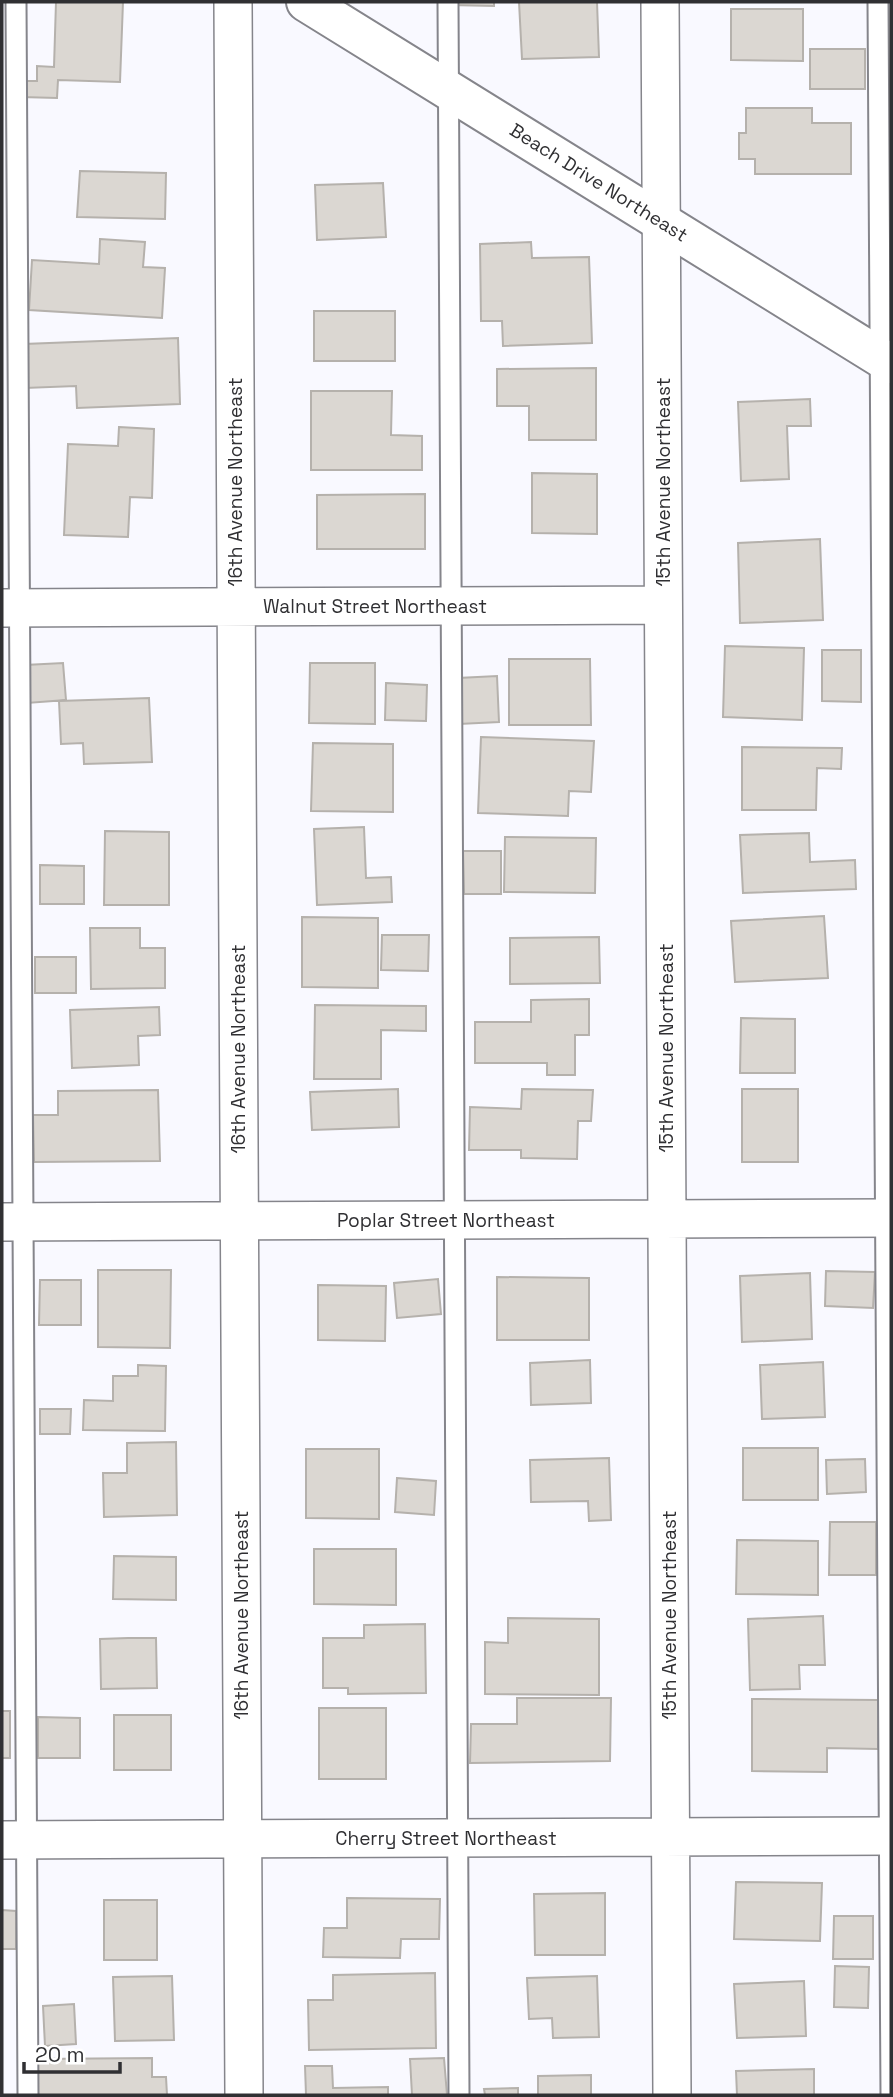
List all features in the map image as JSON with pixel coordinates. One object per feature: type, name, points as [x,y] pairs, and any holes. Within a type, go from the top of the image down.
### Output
[{"type":"street","name":"16th Avenue Northeast","points":[[233,2],[244,2095]]},
{"type":"street","name":"Beach Drive Northeast","points":[[306,2],[449,87],[886,361]]},
{"type":"street","name":"15th Avenue Northeast","points":[[660,2],[672,2095]]},
{"type":"street","name":"Walnut Street Northeast","points":[[10,608],[663,605]]},
{"type":"street","name":"Poplar Street Northeast","points":[[12,1222],[889,1218]]},
{"type":"street","name":"Cherry Street Northeast","points":[[14,1840],[890,1836]]},
{"type":"lane","points":[[16,2],[10,608],[14,1840],[27,2095]]},
{"type":"lane","points":[[448,2],[460,2095]]},
{"type":"lane","points":[[878,2],[886,361],[891,2095]]},
{"type":"building","points":[[56,2],[123,2],[120,82],[58,80],[57,98],[21,97],[22,81],[37,81],[37,66],[54,67]]},
{"type":"building","points":[[450,2],[494,2],[494,6],[450,5]]},
{"type":"building","points":[[519,2],[597,2],[599,57],[522,59]]},
{"type":"building","points":[[731,9],[803,9],[803,61],[731,60]]},
{"type":"building","points":[[810,49],[865,49],[865,89],[810,89]]},
{"type":"building","points":[[746,108],[812,108],[812,123],[851,123],[851,174],[755,174],[755,159],[739,159],[739,133],[746,133]]},
{"type":"building","points":[[80,171],[166,173],[165,219],[77,217]]},
{"type":"building","points":[[383,183],[386,237],[317,240],[315,185]]},
{"type":"building","points":[[100,239],[145,242],[143,267],[165,268],[162,318],[29,310],[32,260],[99,264]]},
{"type":"building","points":[[531,242],[532,258],[589,257],[592,343],[503,346],[502,321],[481,321],[480,244]]},
{"type":"building","points":[[314,311],[395,311],[395,361],[314,361]]},
{"type":"building","points":[[178,338],[180,404],[77,408],[76,386],[25,388],[24,344]]},
{"type":"building","points":[[596,368],[596,440],[529,440],[529,406],[497,406],[497,369]]},
{"type":"building","points":[[311,391],[392,391],[391,435],[422,436],[422,470],[311,470]]},
{"type":"building","points":[[810,399],[811,426],[787,426],[789,479],[741,481],[738,402]]},
{"type":"building","points":[[119,427],[154,429],[152,498],[130,497],[128,537],[64,535],[68,444],[118,446]]},
{"type":"building","points":[[532,473],[597,474],[597,534],[532,533]]},
{"type":"building","points":[[425,494],[425,549],[317,549],[317,495]]},
{"type":"building","points":[[820,539],[823,620],[740,623],[738,543]]},
{"type":"building","points":[[725,646],[804,648],[802,720],[723,717]]},
{"type":"building","points":[[822,650],[861,650],[861,702],[822,701]]},
{"type":"building","points":[[509,659],[590,659],[591,725],[509,725]]},
{"type":"building","points":[[63,663],[66,700],[27,703],[25,665]]},
{"type":"building","points":[[310,663],[375,663],[375,724],[309,723]]},
{"type":"building","points":[[497,676],[499,722],[459,724],[458,678]]},
{"type":"building","points":[[386,683],[427,685],[426,721],[385,720]]},
{"type":"building","points":[[149,698],[152,762],[84,764],[83,743],[61,744],[59,701]]},
{"type":"building","points":[[481,737],[594,741],[591,792],[569,791],[568,816],[478,813]]},
{"type":"building","points":[[313,743],[393,744],[393,812],[311,811]]},
{"type":"building","points":[[742,747],[842,748],[841,769],[817,768],[816,810],[742,810]]},
{"type":"building","points":[[364,827],[366,878],[391,877],[392,902],[317,905],[314,829]]},
{"type":"building","points":[[105,831],[169,832],[169,905],[104,905]]},
{"type":"building","points":[[809,833],[810,862],[855,860],[856,889],[743,893],[740,835]]},
{"type":"building","points":[[505,837],[596,838],[595,893],[504,892]]},
{"type":"building","points":[[463,851],[501,851],[501,894],[464,894]]},
{"type":"building","points":[[40,865],[84,866],[84,904],[40,904]]},
{"type":"building","points":[[824,916],[828,978],[735,982],[731,921]]},
{"type":"building","points":[[302,917],[378,918],[378,988],[302,987]]},
{"type":"building","points":[[90,928],[140,928],[140,948],[165,948],[165,988],[91,989]]},
{"type":"building","points":[[382,935],[429,935],[428,971],[381,970]]},
{"type":"building","points":[[599,937],[600,983],[510,984],[510,938]]},
{"type":"building","points":[[35,957],[76,957],[76,993],[35,993]]},
{"type":"building","points":[[589,999],[589,1035],[575,1035],[575,1075],[547,1075],[547,1063],[475,1063],[475,1022],[531,1022],[531,1000]]},
{"type":"building","points":[[315,1005],[426,1006],[426,1031],[381,1030],[381,1079],[314,1079]]},
{"type":"building","points":[[159,1007],[160,1035],[138,1036],[139,1065],[72,1068],[70,1010]]},
{"type":"building","points":[[741,1018],[795,1019],[795,1073],[740,1073]]},
{"type":"building","points":[[398,1089],[399,1127],[312,1130],[310,1092]]},
{"type":"building","points":[[522,1089],[593,1090],[591,1121],[578,1121],[577,1159],[521,1158],[521,1150],[469,1150],[470,1107],[521,1109]]},
{"type":"building","points":[[742,1089],[798,1089],[798,1162],[742,1162]]},
{"type":"building","points":[[158,1090],[160,1161],[34,1162],[33,1115],[58,1115],[58,1091]]},
{"type":"building","points":[[98,1270],[171,1270],[170,1348],[98,1347]]},
{"type":"building","points":[[826,1271],[875,1272],[873,1308],[825,1306]]},
{"type":"building","points":[[810,1273],[812,1339],[742,1342],[740,1276]]},
{"type":"building","points":[[497,1277],[589,1278],[589,1340],[497,1340]]},
{"type":"building","points":[[438,1279],[441,1314],[397,1318],[394,1283]]},
{"type":"building","points":[[40,1280],[81,1280],[81,1325],[39,1325]]},
{"type":"building","points":[[318,1285],[386,1286],[385,1341],[318,1340]]},
{"type":"building","points":[[590,1360],[591,1403],[531,1405],[530,1363]]},
{"type":"building","points":[[823,1362],[825,1417],[762,1419],[760,1365]]},
{"type":"building","points":[[138,1365],[166,1366],[165,1431],[83,1430],[84,1400],[113,1401],[113,1376],[138,1376]]},
{"type":"building","points":[[40,1409],[71,1409],[70,1434],[40,1434]]},
{"type":"building","points":[[176,1442],[177,1515],[104,1517],[103,1473],[127,1473],[127,1443]]},
{"type":"building","points":[[743,1448],[818,1448],[818,1500],[743,1500]]},
{"type":"building","points":[[306,1449],[379,1449],[379,1519],[306,1518]]},
{"type":"building","points":[[609,1458],[611,1520],[589,1521],[588,1501],[531,1502],[530,1460]]},
{"type":"building","points":[[865,1459],[866,1492],[827,1494],[826,1460]]},
{"type":"building","points":[[397,1478],[436,1481],[434,1515],[395,1512]]},
{"type":"building","points":[[830,1522],[876,1522],[876,1575],[829,1575]]},
{"type":"building","points":[[737,1540],[818,1541],[818,1595],[736,1594]]},
{"type":"building","points":[[314,1549],[396,1549],[396,1605],[314,1604]]},
{"type":"building","points":[[114,1556],[176,1557],[176,1600],[113,1599]]},
{"type":"building","points":[[823,1616],[825,1665],[799,1665],[800,1689],[750,1690],[748,1619]]},
{"type":"building","points":[[508,1618],[599,1619],[599,1695],[485,1694],[485,1642],[508,1643]]},
{"type":"building","points":[[425,1624],[426,1693],[348,1694],[348,1688],[323,1688],[323,1638],[364,1638],[364,1625]]},
{"type":"building","points":[[156,1638],[157,1688],[101,1689],[100,1639]]},
{"type":"building","points":[[517,1698],[611,1698],[610,1761],[470,1763],[471,1724],[517,1724]]},
{"type":"building","points":[[752,1699],[878,1700],[878,1749],[827,1748],[827,1772],[752,1771]]},
{"type":"building","points":[[319,1708],[386,1708],[386,1779],[319,1779]]},
{"type":"building","points":[[2,1711],[10,1711],[10,1758],[2,1758]]},
{"type":"building","points":[[114,1715],[171,1715],[171,1770],[114,1770]]},
{"type":"building","points":[[38,1717],[80,1718],[80,1758],[38,1758]]},
{"type":"building","points":[[736,1882],[822,1883],[820,1941],[734,1939]]},
{"type":"building","points":[[605,1893],[605,1955],[535,1955],[534,1894]]},
{"type":"building","points":[[347,1898],[440,1899],[439,1939],[401,1939],[400,1958],[323,1957],[324,1928],[347,1928]]},
{"type":"building","points":[[104,1900],[157,1900],[157,1960],[104,1960]]},
{"type":"building","points":[[2,1910],[16,1911],[16,1949],[2,1949]]},
{"type":"building","points":[[834,1916],[873,1916],[873,1959],[833,1959]]},
{"type":"building","points":[[835,1966],[869,1967],[868,2008],[834,2007]]},
{"type":"building","points":[[435,1973],[436,2048],[309,2050],[308,2000],[333,2000],[333,1975]]},
{"type":"building","points":[[172,1976],[174,2040],[115,2041],[113,1977]]},
{"type":"building","points":[[597,1976],[599,2037],[553,2038],[552,2018],[529,2019],[527,1978]]},
{"type":"building","points":[[804,1981],[806,2036],[737,2038],[734,1984]]},
{"type":"building","points":[[74,2004],[76,2044],[45,2046],[43,2006]]},
{"type":"building","points":[[152,2058],[152,2077],[166,2077],[167,2095],[36,2095],[36,2059]]},
{"type":"building","points":[[444,2058],[447,2095],[412,2095],[410,2059]]},
{"type":"building","points":[[305,2066],[332,2066],[333,2088],[388,2087],[388,2095],[306,2095]]},
{"type":"building","points":[[814,2069],[814,2095],[737,2095],[736,2071]]},
{"type":"building","points":[[591,2075],[591,2095],[538,2095],[538,2076]]},
{"type":"building","points":[[518,2088],[518,2095],[485,2095],[484,2089]]}]
